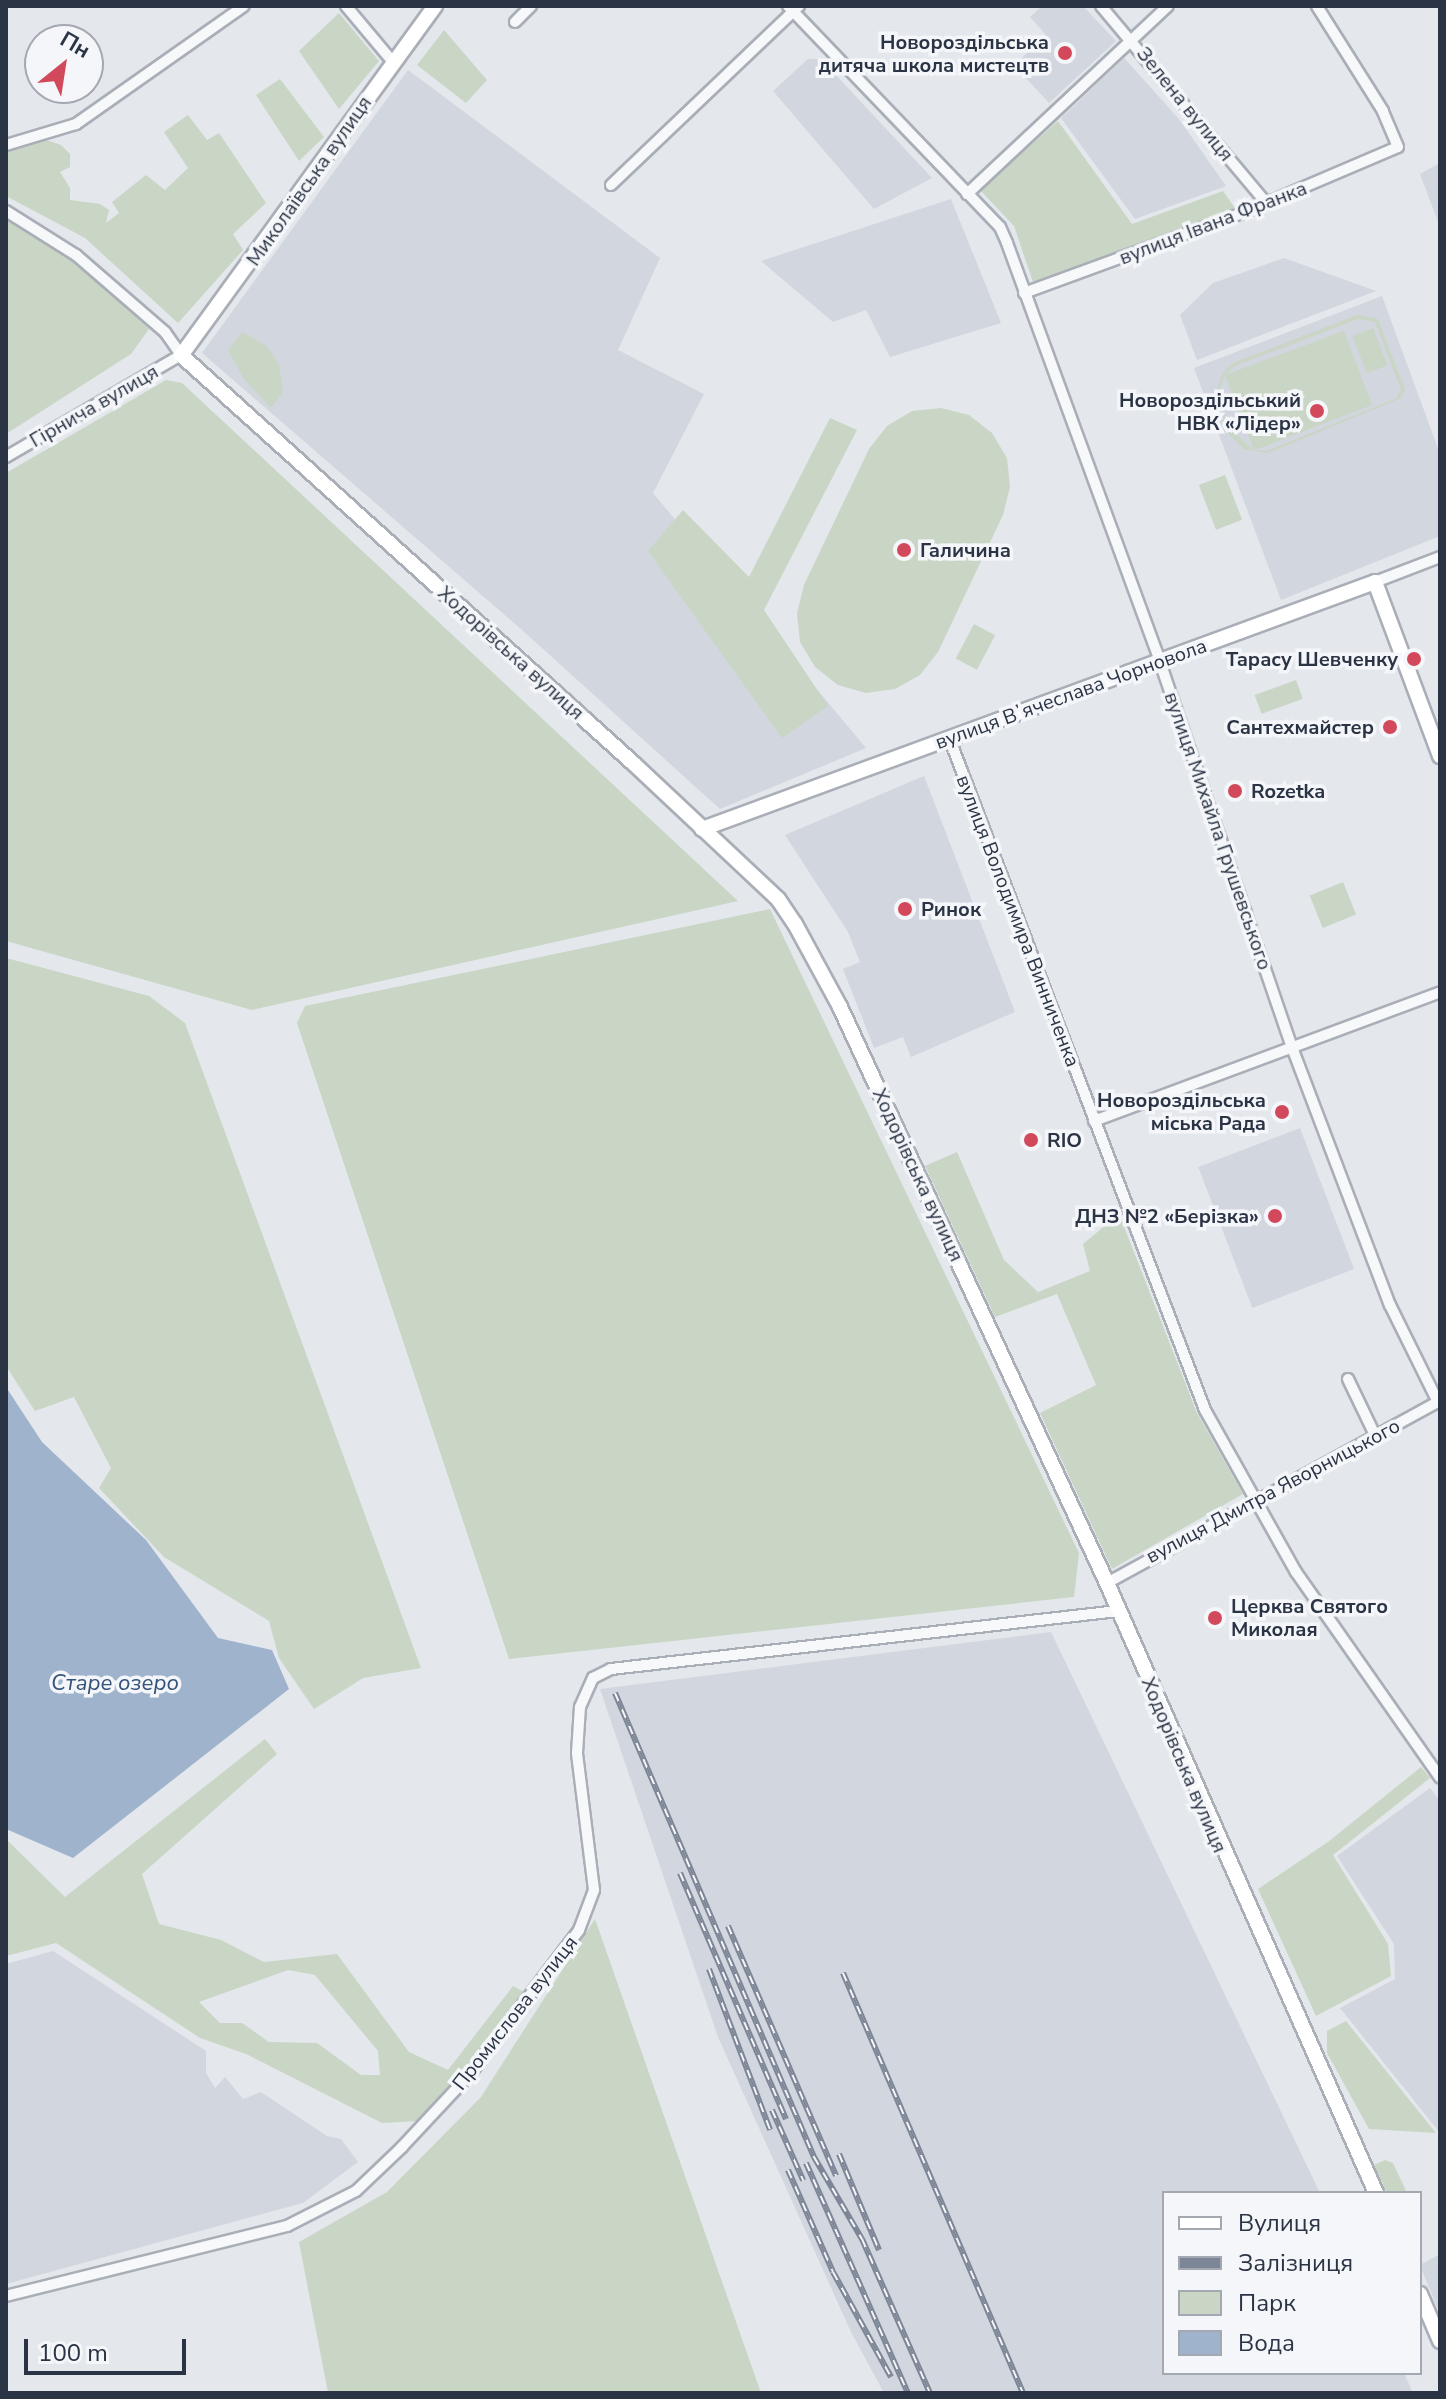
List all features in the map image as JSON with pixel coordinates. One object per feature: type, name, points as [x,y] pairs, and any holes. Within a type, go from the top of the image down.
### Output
[{"type":"main road","name":"Миколаївська вулиця","points":[[181,355],[292,209],[435,6]]},
{"type":"main road","name":"Ходорівська вулиця","points":[[181,355],[778,899],[810,952],[1107,1583],[1375,2191]]},
{"type":"main road","name":"вулиця Вʼячеслава Чорновола","points":[[702,829],[1375,582]]},
{"type":"main road","points":[[1375,582],[1440,756]]},
{"type":"main road","points":[[1422,2299],[1440,2341]]},
{"type":"street","points":[[6,145],[76,124],[244,6]]},
{"type":"street","points":[[346,6],[393,62]]},
{"type":"street","points":[[515,22],[531,6]]},
{"type":"street","name":"Зелена вулиця","points":[[1101,6],[1267,204]]},
{"type":"street","points":[[967,194],[1168,6]]},
{"type":"street","name":"вулиця Івана Франка","points":[[1024,293],[1267,204],[1398,147],[1383,111],[1317,6]]},
{"type":"street","points":[[611,185],[793,8]]},
{"type":"street","name":"вулиця Михайла Грушевського","points":[[793,8],[1000,227],[1160,662],[1293,1050],[1390,1305],[1439,1401]]},
{"type":"street","points":[[6,211],[76,255],[165,332],[181,355]]},
{"type":"street","name":"Гірнича вулиця","points":[[6,457],[181,355]]},
{"type":"street","name":"вулиця Вʼячеслава Чорновола","points":[[1375,582],[1440,557]]},
{"type":"street","name":"вулиця Володимира Винниченка","points":[[950,740],[1205,1410],[1296,1572],[1440,1778]]},
{"type":"street","points":[[1094,1121],[1293,1050],[1440,992]]},
{"type":"street","points":[[1348,1379],[1375,1435]]},
{"type":"street","name":"вулиця Дмитра Яворницького","points":[[1107,1583],[1439,1401]]},
{"type":"street","name":"Промислова вулиця","points":[[6,2296],[287,2226],[356,2191],[412,2136],[471,2073],[579,1930],[594,1890],[577,1753],[580,1707],[593,1678],[611,1669],[1118,1611]]},
{"type":"shaded area","name":"Новороздільська дитяча школа мистецтв","points":[[1042,6],[1083,6],[1116,41],[1049,103],[1014,65],[1046,35],[1030,17]]},
{"type":"shaded area","points":[[1124,58],[1179,119],[1226,186],[1135,219],[1061,118]]},
{"type":"shaded area","points":[[808,59],[821,59],[932,178],[874,209],[773,91]]},
{"type":"shaded area","points":[[408,70],[660,258],[618,350],[704,394],[653,493],[866,748],[720,809],[521,629],[202,353]]},
{"type":"shaded area","points":[[1440,163],[1440,227],[1420,174]]},
{"type":"shaded area","points":[[951,199],[1001,323],[890,357],[866,310],[833,322],[761,261]]},
{"type":"shaded area","points":[[1284,258],[1376,291],[1197,360],[1180,315],[1213,283]]},
{"type":"shaded area","name":"Новороздільський НВК «Лідер»","points":[[1382,296],[1440,454],[1440,536],[1281,600],[1194,368]]},
{"type":"shaded area","name":"Ринок","points":[[924,776],[1015,1012],[911,1057],[903,1037],[874,1048],[843,969],[860,962],[848,932],[785,835]]},
{"type":"shaded area","name":"ДНЗ №2 «Берізка»","points":[[1300,1128],[1354,1269],[1252,1308],[1198,1167]]},
{"type":"shaded area","points":[[1051,1632],[1319,2191],[1162,2191],[1162,2375],[1405,2375],[1413,2393],[884,2393],[851,2332],[718,2037],[600,1689]]},
{"type":"shaded area","points":[[1430,1788],[1440,1801],[1440,2133],[1340,2008],[1395,1979],[1394,1944],[1337,1856]]},
{"type":"shaded area","points":[[53,1951],[206,2051],[206,2073],[215,2088],[225,2077],[243,2099],[261,2092],[327,2136],[341,2139],[358,2162],[303,2203],[6,2284],[6,1964]]},
{"type":"shaded area","points":[[1440,2254],[1440,2314],[1422,2270],[1422,2264]]},
{"type":"green space","points":[[339,13],[379,61],[339,109],[299,51]]},
{"type":"green space","points":[[444,30],[487,80],[466,103],[417,65]]},
{"type":"green space","points":[[280,79],[324,137],[299,161],[256,95]]},
{"type":"green space","points":[[188,115],[207,140],[219,133],[266,203],[233,234],[243,250],[178,323],[85,238],[6,196],[6,154],[23,132],[61,145],[70,154],[70,167],[60,172],[70,188],[70,200],[100,204],[109,210],[106,223],[119,213],[112,202],[146,175],[165,190],[188,168],[164,132]]},
{"type":"green space","points":[[1058,121],[1132,224],[1223,191],[1235,208],[1034,285],[1014,226],[980,190]]},
{"type":"green space","points":[[6,220],[60,248],[149,329],[131,354],[6,434]]},
{"type":"green space","points":[[1357,315],[1378,319],[1405,390],[1401,398],[1268,453],[1244,449],[1229,434],[1214,397],[1224,371],[1233,363]],"holes":[[[1358,319],[1375,322],[1401,390],[1397,398],[1267,451],[1255,450],[1372,405],[1344,331],[1225,375],[1235,366]],[[1225,375],[1254,450],[1227,426],[1217,395]]]},
{"type":"green space","points":[[1373,328],[1387,365],[1367,373],[1352,336]]},
{"type":"green space","points":[[242,332],[267,346],[279,365],[283,392],[271,408],[244,379],[228,350]]},
{"type":"green space","points":[[166,380],[182,383],[738,901],[252,1010],[6,941],[6,473]]},
{"type":"green space","name":"Галичина","points":[[941,408],[969,415],[992,433],[1007,458],[1010,487],[1003,515],[938,652],[920,675],[895,689],[866,693],[838,685],[815,667],[800,642],[797,613],[804,585],[869,449],[887,426],[912,411]]},
{"type":"green space","points":[[830,418],[857,430],[764,610],[828,706],[782,738],[648,551],[683,510],[749,577]]},
{"type":"green space","points":[[1225,475],[1242,520],[1216,530],[1199,485]]},
{"type":"green space","points":[[974,624],[995,635],[977,670],[956,658]]},
{"type":"green space","points":[[1296,680],[1303,699],[1261,714],[1255,695]]},
{"type":"green space","points":[[1343,882],[1356,914],[1323,928],[1310,895]]},
{"type":"green space","points":[[770,909],[1079,1553],[1074,1597],[509,1659],[297,1023],[305,1006]]},
{"type":"green space","points":[[6,958],[149,996],[185,1023],[421,1668],[363,1678],[314,1709],[279,1658],[269,1621],[164,1557],[99,1488],[111,1468],[74,1397],[35,1411],[6,1366]]},
{"type":"green space","points":[[957,1152],[1004,1260],[1038,1292],[1090,1271],[1083,1244],[1119,1214],[1197,1413],[1243,1494],[1112,1569],[1040,1413],[1096,1385],[1057,1294],[995,1317],[925,1166]]},
{"type":"green space","points":[[265,1739],[277,1754],[142,1874],[159,1924],[221,1940],[264,1962],[337,1954],[409,2052],[448,2070],[513,1986],[526,1993],[462,2075],[418,2121],[382,2123],[246,2054],[200,2038],[56,1943],[6,1956],[6,1839],[65,1897]],"holes":[[[288,1970],[315,1975],[378,2051],[380,2075],[361,2075],[317,2043],[269,2042],[242,2023],[220,2023],[199,2002]]]},
{"type":"green space","points":[[1421,1767],[1430,1778],[1333,1855],[1388,1944],[1391,1976],[1316,2016],[1258,1889],[1328,1842]]},
{"type":"green space","points":[[595,1919],[761,2393],[328,2393],[299,2242],[387,2192],[481,2097]]},
{"type":"green space","points":[[1346,2021],[1436,2133],[1369,2129],[1327,2053],[1327,2031]]},
{"type":"green space","points":[[1385,2160],[1393,2163],[1406,2191],[1386,2191],[1374,2165]]},
{"type":"water","name":"Старе озеро","points":[[6,1387],[42,1442],[146,1540],[218,1638],[272,1650],[289,1689],[73,1858],[6,1829]]},
{"type":"railway","points":[[615,1693],[814,2157],[862,2239],[930,2393]]},
{"type":"railway","points":[[680,1873],[786,2119]]},
{"type":"railway","points":[[728,1926],[836,2176]]},
{"type":"railway","points":[[709,1969],[770,2130]]},
{"type":"railway","points":[[843,1973],[1023,2393]]},
{"type":"railway","points":[[772,2110],[803,2180]]},
{"type":"railway","points":[[839,2154],[879,2250]]},
{"type":"railway","points":[[806,2163],[908,2393]]},
{"type":"railway","points":[[788,2170],[833,2272],[891,2377]]},
{"type":"place","name":"Новороздільська дитяча школа мистецтв","points":[[1065,53]]},
{"type":"place","name":"Новороздільський НВК «Лідер»","points":[[1317,411]]},
{"type":"place","name":"Галичина","points":[[904,550]]},
{"type":"place","name":"Тарасу Шевченку","points":[[1414,659]]},
{"type":"place","name":"Сантехмайстер","points":[[1390,727]]},
{"type":"place","name":"Rozetka","points":[[1235,791]]},
{"type":"place","name":"Ринок","points":[[905,909]]},
{"type":"place","name":"Новороздільська міська Рада","points":[[1282,1112]]},
{"type":"place","name":"RIO","points":[[1031,1140]]},
{"type":"place","name":"ДНЗ №2 «Берізка»","points":[[1275,1216]]},
{"type":"place","name":"Церква Святого Миколая","points":[[1215,1618]]}]
